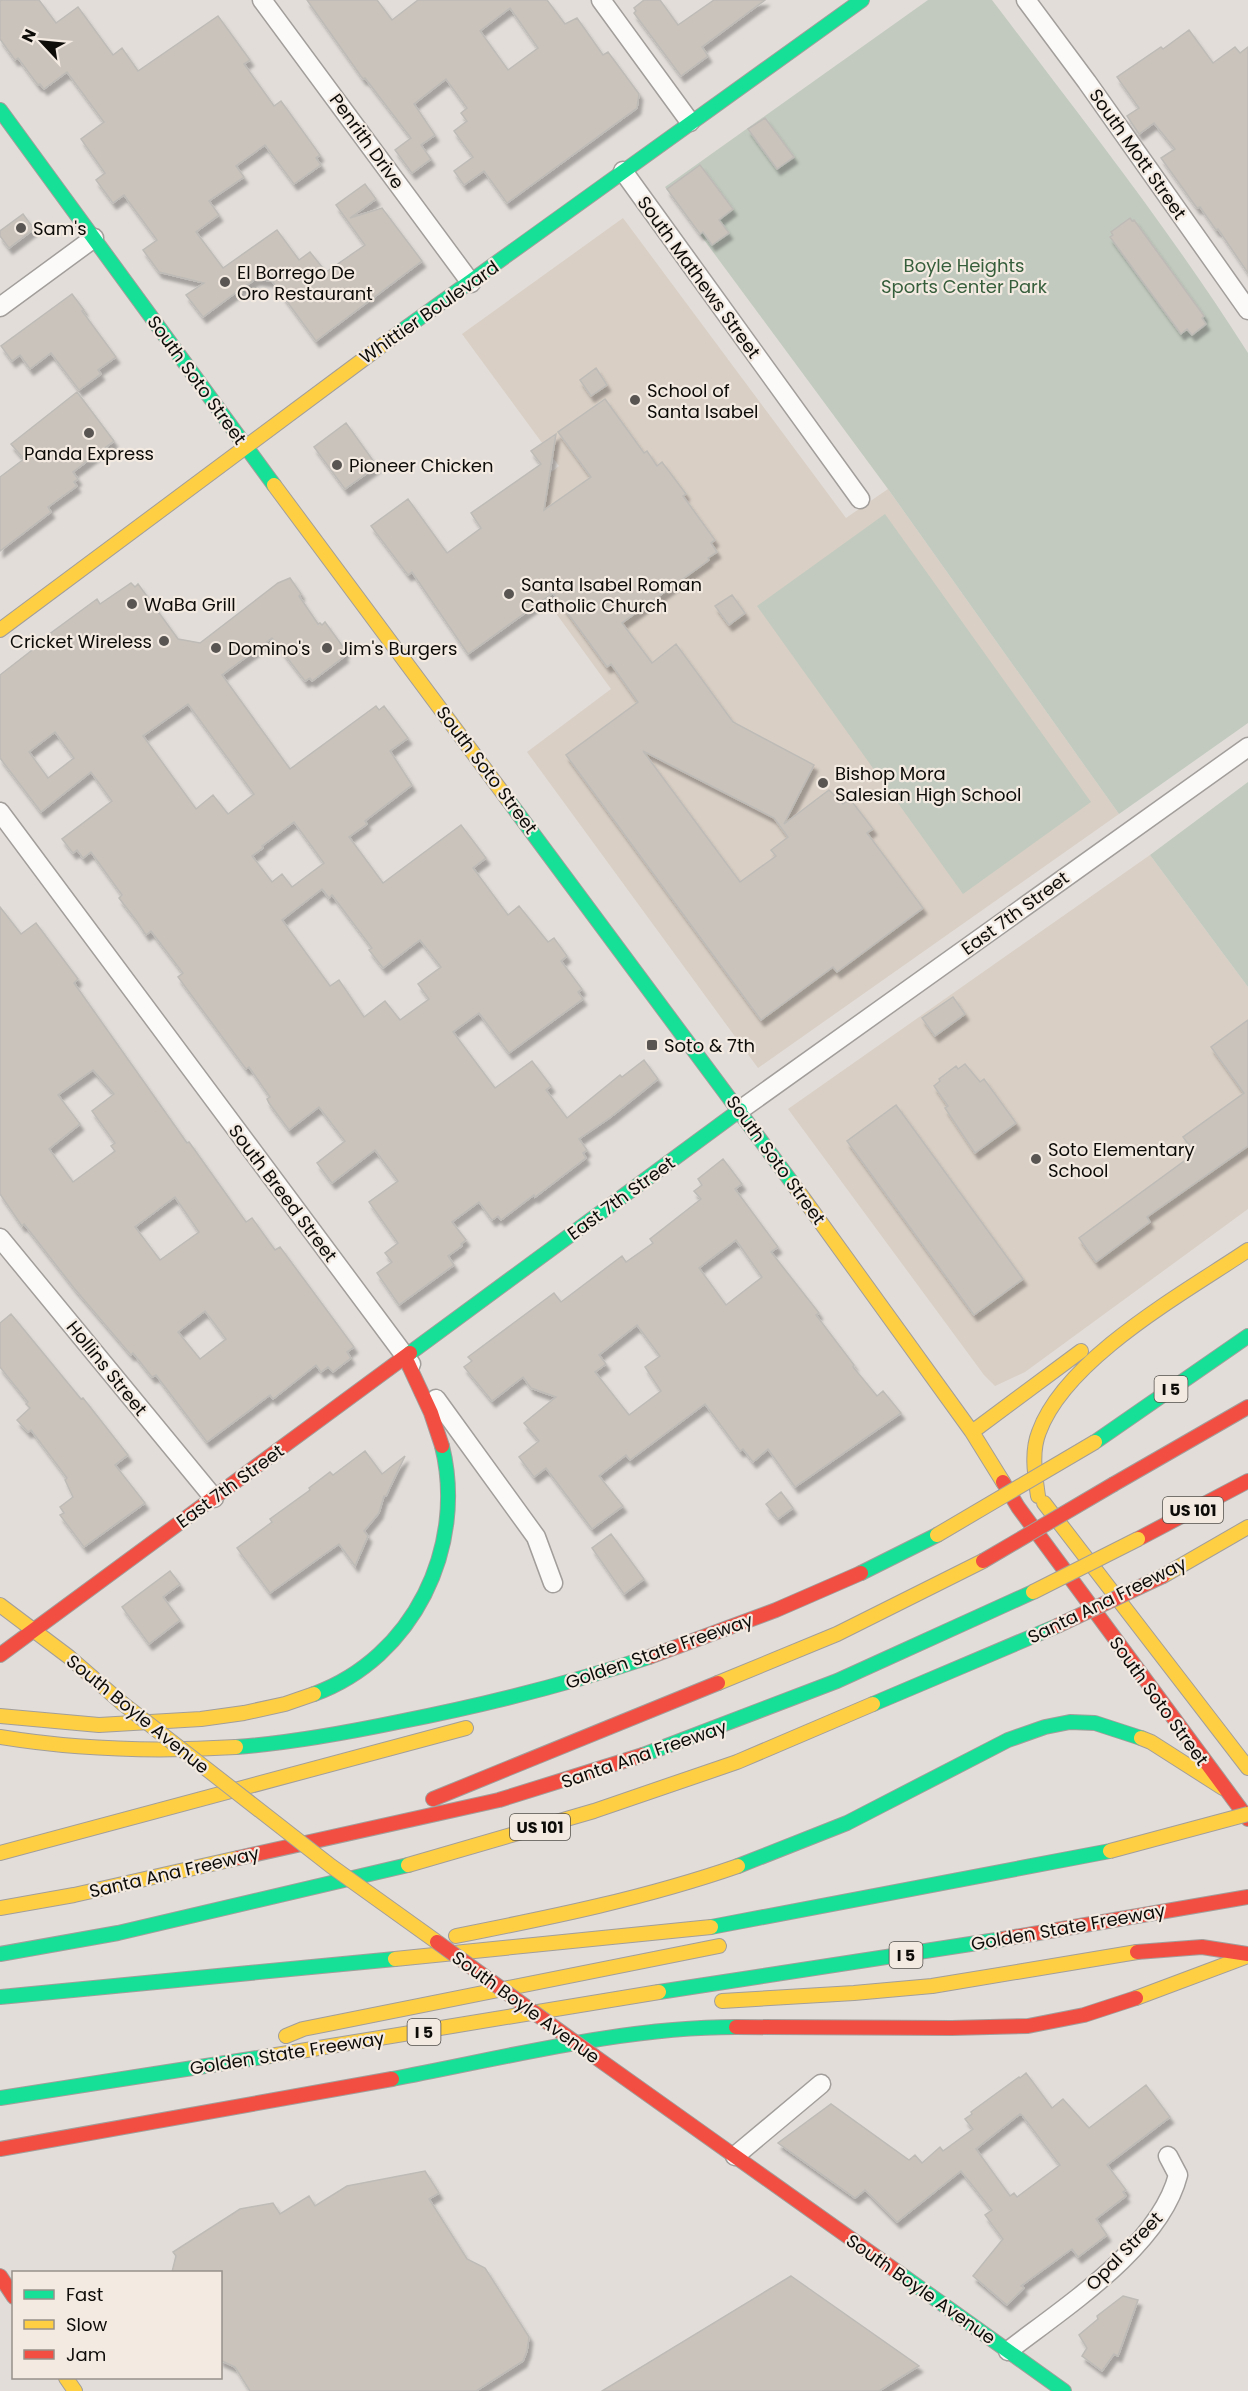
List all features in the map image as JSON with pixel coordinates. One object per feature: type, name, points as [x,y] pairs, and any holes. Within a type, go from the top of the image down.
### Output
[{"type":"main road","name":"Whittier Boulevard","points":[[0,630],[244,445],[862,0]]},
{"type":"main road","name":"South Soto Street","points":[[0,110],[244,445],[740,1110],[972,1432],[1018,1507],[1248,1819]]},
{"type":"main road","name":"East 7th Street","points":[[0,1655],[740,1110]]},
{"type":"main road","points":[[1038,1496],[1034,1459],[1039,1431],[1051,1406],[1072,1379],[1116,1341],[1248,1250]]},
{"type":"main road","points":[[972,1432],[1178,1279]]},
{"type":"main road","name":"Golden State Freeway","points":[[0,1737],[22,1742],[82,1748],[206,1750],[361,1730],[500,1701],[587,1678],[722,1632],[819,1593],[937,1535],[1095,1442],[1248,1336]]},
{"type":"main road","points":[[0,1716],[92,1725],[197,1720],[251,1712],[296,1702],[327,1689],[361,1672],[389,1649],[407,1629],[423,1603],[444,1543],[447,1513],[447,1479],[438,1432],[405,1357]]},
{"type":"main road","points":[[352,1832],[837,1634],[983,1561],[1248,1407]]},
{"type":"main road","points":[[1114,1484],[1248,1414]]},
{"type":"main road","name":"South Soto Street","points":[[972,1432],[1038,1496],[1248,1768]]},
{"type":"main road","name":"Santa Ana Freeway","points":[[0,1908],[74,1895],[522,1793],[567,1781],[684,1742],[837,1683],[916,1648],[1034,1592],[1248,1480]]},
{"type":"main road","name":"Santa Ana Freeway","points":[[0,1954],[118,1933],[409,1865],[594,1811],[737,1762],[1057,1626],[1163,1576],[1248,1527]]},
{"type":"main road","name":"South Boyle Avenue","points":[[0,1605],[69,1657],[122,1703],[323,1860],[1064,2391]]},
{"type":"main road","points":[[549,1703],[587,1678]]},
{"type":"main road","points":[[390,1959],[464,1933],[544,1919],[674,1888],[765,1857],[847,1823],[1008,1740],[1045,1727],[1070,1722],[1095,1723],[1125,1732],[1151,1742],[1223,1788]]},
{"type":"main road","points":[[0,1854],[476,1725]]},
{"type":"main road","points":[[898,1906],[1248,1814]]},
{"type":"main road","points":[[0,1996],[702,1929],[1110,1851]]},
{"type":"main road","name":"Golden State Freeway","points":[[0,2098],[369,2041],[639,1995],[907,1955],[1248,1897]]},
{"type":"main road","points":[[210,2064],[303,2029],[730,1943]]},
{"type":"main road","points":[[711,2002],[930,1986],[1008,1975],[1083,1960],[1193,1945],[1224,1947],[1248,1955]]},
{"type":"main road","points":[[0,2149],[372,2083],[634,2033],[706,2027],[1028,2026],[1084,2015],[1150,1994],[1248,1955]]},
{"type":"main road","points":[[639,1995],[678,2004]]},
{"type":"main road","points":[[0,2277],[12,2294]]},
{"type":"street","name":"Penrith Drive","points":[[262,0],[471,283]]},
{"type":"street","points":[[601,0],[690,122]]},
{"type":"street","name":"South Mott Street","points":[[1026,0],[1087,82],[1248,310]]},
{"type":"street","name":"South Mathews Street","points":[[623,171],[860,499]]},
{"type":"street","points":[[0,307],[94,238]]},
{"type":"street","name":"East 7th Street","points":[[740,1110],[1248,747]]},
{"type":"street","name":"South Breed Street","points":[[0,812],[536,1537],[553,1582]]},
{"type":"street","name":"Hollins Street","points":[[0,1238],[213,1498]]},
{"type":"street","points":[[735,2156],[821,2084]]},
{"type":"street","name":"Opal Street","points":[[1008,2351],[1104,2277],[1159,2219],[1174,2193],[1179,2175],[1168,2156]]},
{"type":"shaded area","name":"Bishop Mora Salesian High School","points":[[623,218],[846,518],[888,489],[1119,814],[758,1068],[527,752],[611,689],[550,605],[585,580],[524,494],[559,466],[462,334]]},
{"type":"shaded area","name":"Soto Elementary School","points":[[1150,855],[1248,987],[1248,1209],[1025,1372],[995,1386],[984,1375],[788,1109]]},
{"type":"green space","name":"Boyle Heights Sports Center Park","points":[[928,0],[992,0],[1156,218],[1248,353],[1248,723],[1119,814],[888,489],[665,187]]},
{"type":"green space","points":[[885,514],[1091,802],[963,894],[757,606]]},
{"type":"green space","points":[[1248,782],[1248,987],[1150,855]]},
{"type":"building","points":[[0,0],[39,0],[56,23],[78,7],[113,55],[122,48],[138,71],[218,16],[250,60],[244,64],[274,106],[281,101],[320,155],[316,158],[321,165],[294,184],[265,145],[236,166],[244,177],[209,201],[219,215],[196,232],[223,268],[277,230],[299,260],[310,252],[326,272],[365,245],[336,205],[365,184],[376,199],[350,218],[382,208],[422,261],[316,341],[272,281],[256,279],[240,290],[241,292],[238,291],[203,317],[186,295],[204,283],[159,272],[143,250],[157,240],[124,195],[113,203],[96,180],[105,173],[81,139],[104,122],[67,72],[44,89],[40,84],[38,85],[18,58],[15,60],[0,39]]},
{"type":"building","points":[[307,0],[377,0],[392,20],[418,0],[547,0],[565,24],[577,18],[603,55],[608,52],[639,94],[637,108],[507,203],[484,171],[464,185],[454,171],[473,157],[454,131],[467,121],[461,113],[467,108],[446,79],[414,104],[435,135],[421,145],[431,159],[412,173],[395,150],[411,138],[365,78],[363,79]],"holes":[[[510,8],[538,48],[508,70],[480,31]]]},
{"type":"building","points":[[644,0],[660,0],[678,25],[714,0],[765,0],[702,47],[708,56],[681,76],[634,13],[636,11],[634,8]]},
{"type":"building","points":[[1189,30],[1213,63],[1235,47],[1240,53],[1248,47],[1248,273],[1218,229],[1216,230],[1200,207],[1197,208],[1161,158],[1175,149],[1154,123],[1139,134],[1127,116],[1139,108],[1117,77]]},
{"type":"building","points":[[765,118],[794,157],[777,169],[748,129]]},
{"type":"building","points":[[700,165],[733,209],[719,220],[729,233],[712,245],[703,232],[700,234],[667,189]]},
{"type":"building","points":[[23,214],[34,229],[9,248],[0,236],[0,231]]},
{"type":"building","points":[[1130,218],[1134,220],[1204,316],[1202,318],[1206,324],[1192,335],[1187,329],[1181,334],[1110,237],[1113,235],[1111,232]]},
{"type":"building","points":[[72,294],[116,357],[98,370],[101,374],[79,390],[51,353],[30,369],[20,355],[12,361],[1,346]]},
{"type":"building","points":[[596,368],[607,385],[591,396],[580,380]]},
{"type":"building","points":[[77,392],[114,441],[73,472],[78,479],[74,482],[77,486],[48,507],[51,512],[0,551],[0,477],[24,459],[11,444]]},
{"type":"building","points":[[605,399],[644,453],[647,451],[657,466],[662,462],[686,494],[683,496],[715,540],[711,543],[717,552],[708,558],[709,560],[622,623],[652,663],[676,644],[733,722],[814,765],[784,824],[829,790],[843,804],[850,799],[873,829],[867,833],[923,908],[837,972],[833,967],[761,1020],[566,755],[638,702],[611,664],[607,667],[553,593],[468,654],[412,572],[408,575],[371,526],[408,499],[447,553],[481,528],[471,513],[541,464],[531,451],[556,434],[544,510],[591,477],[558,432]],"holes":[[[643,751],[774,818],[788,837],[771,850],[776,856],[740,882]]]},
{"type":"building","points":[[346,423],[377,466],[345,489],[314,447]]},
{"type":"building","points":[[290,578],[318,624],[322,625],[325,622],[346,651],[343,653],[345,656],[312,681],[310,678],[305,681],[272,638],[222,675],[290,769],[376,706],[379,710],[384,706],[408,738],[390,751],[412,785],[365,821],[367,824],[349,837],[383,883],[461,825],[486,858],[473,868],[508,915],[519,906],[548,942],[554,938],[567,956],[561,961],[582,989],[578,992],[583,999],[509,1053],[479,1013],[453,1032],[495,1088],[532,1061],[551,1086],[546,1090],[567,1118],[620,1075],[622,1077],[644,1060],[658,1079],[611,1117],[579,1139],[587,1150],[583,1153],[586,1158],[535,1197],[534,1195],[501,1220],[498,1216],[492,1220],[479,1202],[452,1222],[466,1240],[461,1244],[462,1246],[448,1256],[454,1265],[399,1305],[377,1273],[392,1262],[385,1253],[398,1243],[369,1202],[398,1181],[375,1150],[332,1183],[317,1163],[345,1141],[319,1107],[289,1130],[269,1103],[267,1099],[270,1097],[249,1067],[246,1069],[178,977],[183,973],[151,931],[146,935],[119,898],[122,895],[91,852],[83,858],[77,850],[73,853],[62,839],[112,801],[91,772],[41,812],[0,758],[0,675],[45,640],[44,638],[97,599],[100,604],[131,583],[135,587],[138,584],[178,639],[200,643],[278,583]],"holes":[[[188,704],[254,794],[228,814],[213,795],[196,809],[143,736]],[[55,732],[74,758],[48,778],[29,752]],[[294,822],[324,863],[292,887],[282,874],[272,882],[252,856],[263,848],[262,846]],[[322,889],[329,898],[332,895],[372,948],[369,950],[383,968],[420,940],[441,967],[418,984],[429,999],[400,1020],[385,1001],[364,1017],[339,980],[330,986],[282,920]]]},
{"type":"building","points":[[732,595],[745,613],[729,625],[715,606]]},
{"type":"building","points":[[0,907],[21,934],[36,923],[78,979],[74,983],[246,1222],[252,1218],[275,1250],[280,1247],[354,1347],[347,1352],[351,1358],[333,1372],[328,1367],[321,1372],[316,1365],[273,1399],[270,1395],[207,1442],[156,1375],[152,1377],[133,1353],[131,1355],[24,1224],[22,1226],[0,1194]],"holes":[[[93,1070],[114,1094],[92,1111],[115,1143],[111,1146],[115,1151],[73,1182],[49,1149],[80,1124],[58,1095]],[[175,1197],[199,1232],[160,1260],[135,1227]],[[205,1311],[226,1339],[200,1359],[178,1332]]]},
{"type":"building","points":[[953,997],[965,1014],[935,1036],[922,1018]]},
{"type":"building","points":[[1248,1020],[1248,1146],[1147,1217],[1150,1222],[1096,1262],[1079,1238],[1195,1153],[1183,1137],[1244,1093],[1211,1047]]},
{"type":"building","points":[[965,1064],[980,1082],[984,1079],[1016,1123],[975,1153],[945,1108],[948,1106],[934,1086],[940,1081],[939,1079],[956,1066],[958,1069]]},
{"type":"building","points":[[896,1105],[1023,1279],[974,1315],[847,1141]]},
{"type":"building","points":[[723,1159],[742,1184],[735,1189],[778,1247],[771,1252],[819,1313],[816,1315],[854,1365],[853,1367],[877,1396],[883,1391],[901,1413],[795,1487],[768,1449],[753,1462],[743,1449],[740,1451],[705,1404],[630,1460],[626,1455],[599,1476],[623,1506],[592,1529],[546,1468],[534,1477],[519,1457],[539,1441],[524,1423],[556,1397],[531,1388],[523,1377],[492,1401],[464,1367],[472,1361],[468,1357],[554,1293],[561,1302],[622,1256],[626,1262],[653,1243],[650,1239],[701,1199],[694,1191],[702,1185],[698,1179]],"holes":[[[736,1240],[762,1277],[726,1305],[699,1268]],[[637,1325],[660,1356],[645,1367],[661,1391],[629,1415],[595,1372],[606,1364],[599,1355]]]},
{"type":"building","points":[[11,1314],[128,1455],[115,1465],[145,1503],[84,1547],[60,1515],[64,1513],[60,1507],[73,1497],[65,1480],[67,1478],[31,1430],[28,1432],[17,1420],[30,1408],[26,1404],[28,1402],[0,1367],[0,1323]]},
{"type":"building","points":[[365,1451],[382,1474],[405,1456],[384,1496],[379,1513],[364,1531],[368,1536],[355,1566],[339,1544],[270,1593],[237,1548],[272,1522],[270,1519],[310,1490],[309,1488],[330,1472],[333,1475]]},
{"type":"building","points":[[781,1492],[793,1508],[778,1519],[766,1504]]},
{"type":"building","points":[[611,1534],[644,1579],[624,1594],[592,1548]]},
{"type":"building","points":[[170,1571],[180,1584],[163,1597],[180,1620],[149,1644],[122,1607]]},
{"type":"building","points":[[1026,2073],[1052,2108],[1063,2099],[1089,2128],[1146,2085],[1170,2117],[1107,2165],[1126,2190],[1123,2192],[1126,2196],[1096,2219],[1107,2235],[1078,2257],[1072,2249],[1069,2251],[1021,2286],[1024,2288],[1007,2305],[973,2276],[1003,2239],[985,2215],[992,2210],[961,2171],[897,2222],[865,2190],[855,2198],[778,2143],[831,2104],[909,2160],[915,2155],[922,2163],[940,2147],[943,2151],[973,2129],[965,2119],[972,2114],[971,2112]],"holes":[[[1020,2114],[1060,2165],[1017,2197],[1014,2193],[1010,2196],[976,2149]]]},
{"type":"building","points":[[425,2171],[439,2193],[429,2199],[467,2259],[485,2268],[529,2337],[523,2361],[476,2391],[250,2391],[235,2367],[222,2361],[222,2271],[172,2271],[176,2256],[173,2252],[240,2209],[273,2203],[280,2214],[309,2196],[315,2206],[347,2186]]},
{"type":"building","points":[[791,2276],[919,2366],[879,2391],[602,2391]]},
{"type":"building","points":[[1123,2296],[1138,2300],[1118,2356],[1114,2354],[1102,2371],[1082,2356],[1087,2348],[1079,2335],[1098,2319],[1097,2316]]},
{"type":"traffic: fast","points":[[396,335],[862,0]]},
{"type":"traffic: fast","points":[[0,110],[274,485]]},
{"type":"traffic: fast","points":[[508,800],[793,1184]]},
{"type":"traffic: fast","points":[[410,1353],[740,1110]]},
{"type":"traffic: fast","points":[[1095,1442],[1248,1336]]},
{"type":"traffic: fast","points":[[314,1694],[349,1677],[379,1654],[405,1626],[424,1594],[439,1559],[446,1522],[448,1484],[442,1446]]},
{"type":"traffic: fast","points":[[861,1573],[937,1535]]},
{"type":"traffic: fast","points":[[643,1755],[837,1681],[1033,1592]]},
{"type":"traffic: fast","points":[[873,1704],[1057,1626]]},
{"type":"traffic: fast","points":[[236,1747],[318,1737],[462,1709],[525,1694],[649,1657]]},
{"type":"traffic: fast","points":[[738,1866],[847,1823],[1008,1740],[1045,1727],[1070,1722],[1095,1723],[1141,1738]]},
{"type":"traffic: fast","points":[[711,1927],[1110,1851]]},
{"type":"traffic: fast","points":[[0,1954],[118,1933],[408,1865]]},
{"type":"traffic: fast","points":[[659,1992],[1003,1939]]},
{"type":"traffic: fast","points":[[0,1997],[395,1959]]},
{"type":"traffic: fast","points":[[392,2079],[607,2038],[693,2028],[736,2027]]},
{"type":"traffic: fast","points":[[0,2098],[270,2056]]},
{"type":"traffic: fast","points":[[899,2273],[1064,2391]]},
{"type":"traffic: slow","points":[[0,630],[396,335]]},
{"type":"traffic: slow","points":[[274,485],[508,800]]},
{"type":"traffic: slow","points":[[793,1184],[972,1432],[1003,1482]]},
{"type":"traffic: slow","points":[[1038,1496],[1034,1464],[1039,1432],[1053,1405],[1074,1378],[1130,1329],[1248,1250]]},
{"type":"traffic: slow","points":[[972,1432],[1081,1351]]},
{"type":"traffic: slow","points":[[937,1535],[1095,1442]]},
{"type":"traffic: slow","points":[[1044,1503],[1248,1768]]},
{"type":"traffic: slow","points":[[1163,1576],[1248,1527]]},
{"type":"traffic: slow","points":[[1033,1592],[1138,1539]]},
{"type":"traffic: slow","points":[[718,1683],[837,1634],[983,1561]]},
{"type":"traffic: slow","points":[[0,1605],[69,1657],[122,1703]]},
{"type":"traffic: slow","points":[[0,1716],[99,1725],[201,1719],[285,1704],[314,1694]]},
{"type":"traffic: slow","points":[[122,1703],[331,1866],[437,1942]]},
{"type":"traffic: slow","points":[[408,1865],[594,1811],[737,1762],[873,1704]]},
{"type":"traffic: slow","points":[[0,1853],[466,1728]]},
{"type":"traffic: slow","points":[[0,1737],[59,1745],[118,1749],[236,1747]]},
{"type":"traffic: slow","points":[[1141,1738],[1223,1788]]},
{"type":"traffic: slow","points":[[1110,1851],[1248,1814]]},
{"type":"traffic: slow","points":[[0,1908],[74,1895],[238,1858]]},
{"type":"traffic: slow","points":[[456,1936],[634,1897],[738,1866]]},
{"type":"traffic: slow","points":[[395,1959],[711,1927]]},
{"type":"traffic: slow","points":[[286,2036],[303,2029],[719,1946]]},
{"type":"traffic: slow","points":[[722,2001],[932,1986],[1137,1952]]},
{"type":"traffic: slow","points":[[1136,1998],[1248,1956]]},
{"type":"traffic: slow","points":[[270,2056],[659,1992]]},
{"type":"traffic: slow","points":[[67,2379],[75,2391]]},
{"type":"traffic: jam","points":[[0,1655],[410,1353]]},
{"type":"traffic: jam","points":[[405,1357],[431,1413],[442,1446]]},
{"type":"traffic: jam","points":[[1114,1484],[1248,1407]]},
{"type":"traffic: jam","points":[[1138,1539],[1248,1481]]},
{"type":"traffic: jam","points":[[1003,1482],[1018,1507],[1248,1819]]},
{"type":"traffic: jam","points":[[983,1561],[1114,1484]]},
{"type":"traffic: jam","points":[[649,1657],[776,1610],[861,1573]]},
{"type":"traffic: jam","points":[[1057,1626],[1163,1576]]},
{"type":"traffic: jam","points":[[433,1799],[718,1683]]},
{"type":"traffic: jam","points":[[238,1858],[499,1800],[643,1755]]},
{"type":"traffic: jam","points":[[1003,1939],[1248,1897]]},
{"type":"traffic: jam","points":[[437,1942],[594,2056]]},
{"type":"traffic: jam","points":[[1137,1952],[1202,1947],[1248,1954]]},
{"type":"traffic: jam","points":[[736,2027],[1028,2026],[1084,2015],[1136,1998]]},
{"type":"traffic: jam","points":[[594,2056],[899,2273]]},
{"type":"traffic: jam","points":[[0,2149],[392,2079]]},
{"type":"traffic: jam","points":[[0,2276],[12,2294]]},
{"type":"place","name":"Sam's","points":[[21,228]]},
{"type":"place","name":"El Borrego De Oro Restaurant","points":[[225,282]]},
{"type":"place","name":"School of Santa Isabel","points":[[635,400]]},
{"type":"place","name":"Panda Express","points":[[89,433]]},
{"type":"place","name":"Pioneer Chicken","points":[[337,465]]},
{"type":"place","name":"Santa Isabel Roman Catholic Church","points":[[509,594]]},
{"type":"place","name":"WaBa Grill","points":[[132,604]]},
{"type":"place","name":"Cricket Wireless","points":[[164,641]]},
{"type":"place","name":"Domino's","points":[[216,648]]},
{"type":"place","name":"Jim's Burgers","points":[[327,648]]},
{"type":"place","name":"Bishop Mora Salesian High School","points":[[823,783]]},
{"type":"place","name":"Soto & 7th","points":[[652,1045]]},
{"type":"place","name":"Soto Elementary School","points":[[1036,1159]]}]
